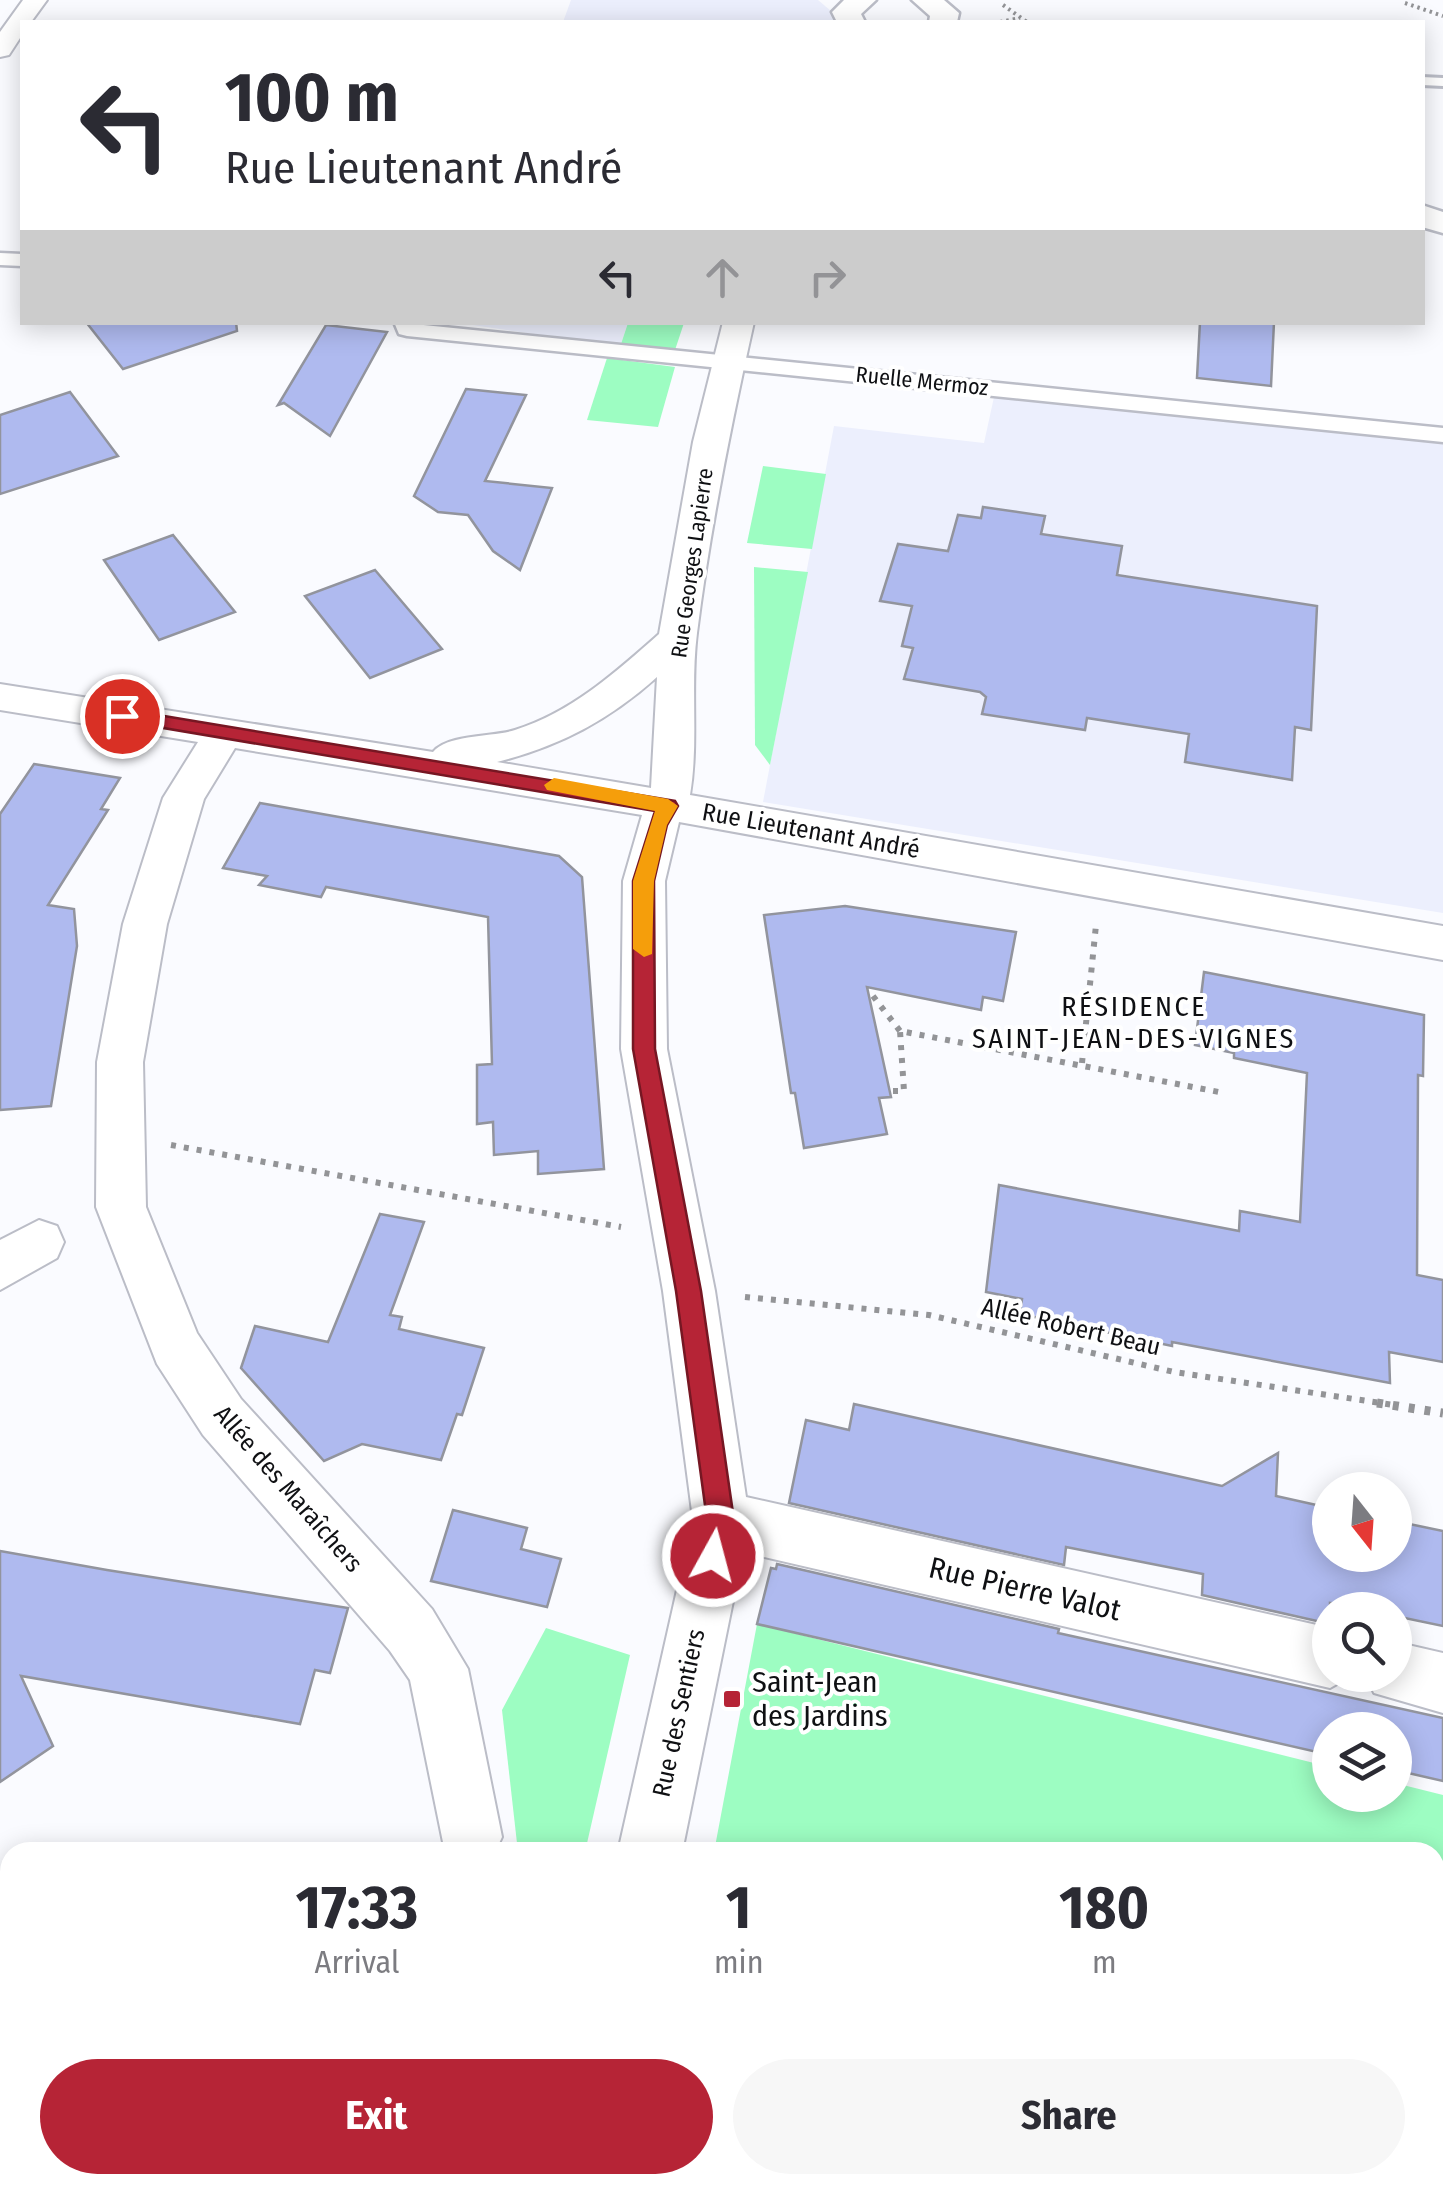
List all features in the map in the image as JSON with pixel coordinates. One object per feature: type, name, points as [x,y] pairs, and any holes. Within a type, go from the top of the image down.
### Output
[{"type":"street","points":[[849,20],[846,12],[858,0]]},
{"type":"street","points":[[0,50],[20,21]]},
{"type":"street","name":"Ruelle Mermoz","points":[[406,325],[408,329],[729,364],[1443,435]]},
{"type":"street","name":"Rue Georges Lapierre","points":[[668,806],[676,759],[676,638],[710,442],[738,325]]},
{"type":"street","points":[[403,761],[496,751],[551,734],[604,705],[676,638]]},
{"type":"street","name":"Rue Lieutenant André","points":[[0,697],[668,806],[1443,944]]},
{"type":"street","name":"Allée des Maraîchers","points":[[225,732],[184,798],[145,924],[120,1062],[121,1208],[176,1347],[222,1417],[411,1630],[438,1669],[470,1837]]},
{"type":"street","name":"Rue des Sentiers","points":[[652,1842],[721,1520],[689,1291],[644,1049],[644,881],[657,825],[668,806]]},
{"type":"street","name":"Rue Pierre Valot","points":[[721,1520],[1312,1654]]},
{"type":"street","points":[[1412,1676],[1443,1683]]},
{"type":"path","points":[[1404,3],[1443,16]]},
{"type":"path","points":[[1002,5],[1024,20]]},
{"type":"path","points":[[1010,20],[1021,18]]},
{"type":"path","points":[[1082,1063],[1101,884]]},
{"type":"path","points":[[873,996],[900,1030],[904,1091],[893,1091]]},
{"type":"path","points":[[900,1030],[1219,1092]]},
{"type":"path","points":[[118,1148],[149,1142],[628,1228]]},
{"type":"path","name":"Allée Robert Beau","points":[[689,1291],[930,1315],[1174,1372],[1443,1413]]},
{"type":"shaded area","points":[[571,0],[818,0],[842,20],[564,20]]},
{"type":"shaded area","points":[[472,325],[627,325],[620,347]]},
{"type":"shaded area","points":[[994,397],[1443,443],[1443,913],[763,802],[834,426],[984,443]]},
{"type":"green space","points":[[627,325],[683,325],[674,353],[620,347]]},
{"type":"green space","points":[[607,358],[675,367],[658,427],[587,420]]},
{"type":"green space","points":[[763,466],[826,474],[812,549],[747,543]]},
{"type":"green space","points":[[754,567],[808,572],[770,765],[755,745]]},
{"type":"green space","points":[[757,1624],[1312,1763],[1312,1812],[1412,1812],[1412,1787],[1443,1795],[1443,1842],[716,1842]]},
{"type":"green space","points":[[546,1628],[630,1655],[587,1842],[517,1842],[502,1710]]},
{"type":"building","points":[[88,325],[236,325],[237,331],[123,369]]},
{"type":"building","points":[[326,325],[387,332],[330,436],[284,403],[278,405]]},
{"type":"building","points":[[1200,325],[1274,325],[1271,386],[1197,378]]},
{"type":"building","points":[[466,389],[526,395],[485,481],[552,488],[520,570],[493,551],[468,515],[438,512],[414,496]]},
{"type":"building","points":[[70,392],[118,456],[0,494],[0,415]]},
{"type":"building","points":[[983,507],[1045,516],[1041,534],[1122,546],[1117,575],[1317,606],[1311,730],[1295,727],[1292,780],[1185,762],[1189,734],[1087,718],[1085,730],[982,714],[986,697],[980,692],[904,679],[913,648],[902,646],[912,606],[880,601],[898,544],[948,551],[958,515],[981,518]]},
{"type":"building","points":[[173,535],[235,612],[159,640],[104,560]]},
{"type":"building","points":[[375,570],[442,649],[370,678],[305,596]]},
{"type":"building","points":[[34,764],[120,778],[101,809],[108,810],[48,905],[74,909],[77,946],[51,1106],[0,1110],[0,814]]},
{"type":"building","points":[[260,803],[559,856],[582,877],[604,1169],[538,1174],[538,1151],[494,1155],[493,1122],[477,1124],[477,1065],[492,1064],[488,917],[326,887],[321,897],[259,885],[267,876],[223,868]]},
{"type":"building","points":[[845,906],[1016,932],[1003,1001],[983,997],[981,1010],[867,987],[891,1097],[879,1098],[887,1134],[804,1148],[795,1093],[791,1093],[764,915]]},
{"type":"building","points":[[1204,972],[1424,1015],[1423,1076],[1418,1075],[1417,1275],[1443,1280],[1443,1362],[1389,1352],[1390,1383],[1172,1342],[1172,1346],[1020,1314],[1022,1299],[986,1292],[999,1185],[1239,1231],[1240,1211],[1300,1222],[1307,1073],[1234,1058],[1234,1053],[1195,1045]]},
{"type":"building","points":[[380,1214],[424,1222],[390,1315],[402,1317],[399,1329],[484,1348],[462,1415],[457,1414],[441,1460],[362,1444],[324,1461],[241,1368],[255,1326],[328,1342]]},
{"type":"building","points":[[854,1404],[1222,1486],[1278,1453],[1276,1496],[1312,1504],[1312,1572],[1412,1572],[1412,1525],[1443,1531],[1443,1626],[1412,1620],[1412,1592],[1312,1592],[1312,1620],[1202,1595],[1203,1574],[1066,1547],[1064,1565],[789,1503],[806,1420],[849,1430]]},
{"type":"building","points":[[453,1510],[527,1528],[521,1549],[561,1559],[547,1607],[431,1581]]},
{"type":"building","points":[[0,1551],[348,1608],[330,1673],[315,1670],[300,1724],[21,1676],[53,1746],[0,1782]]},
{"type":"building","points":[[777,1564],[1312,1692],[1443,1718],[1443,1781],[1412,1774],[1412,1712],[1312,1712],[1312,1751],[757,1624],[771,1568],[776,1569]]},
{"type":"slow traffic","points":[[554,785],[668,806],[657,825],[644,881],[644,949]]},
{"type":"place","name":"Saint-Jean des Jardins","points":[[732,1699]]},
{"type":"district","name":"RÉSIDENCE SAINT-JEAN-DES-VIGNES","points":[[1134,1022]]},
{"type":"route","points":[[122,716],[668,806],[657,825],[644,881],[644,1049],[689,1291],[721,1520],[713,1556]]}]
